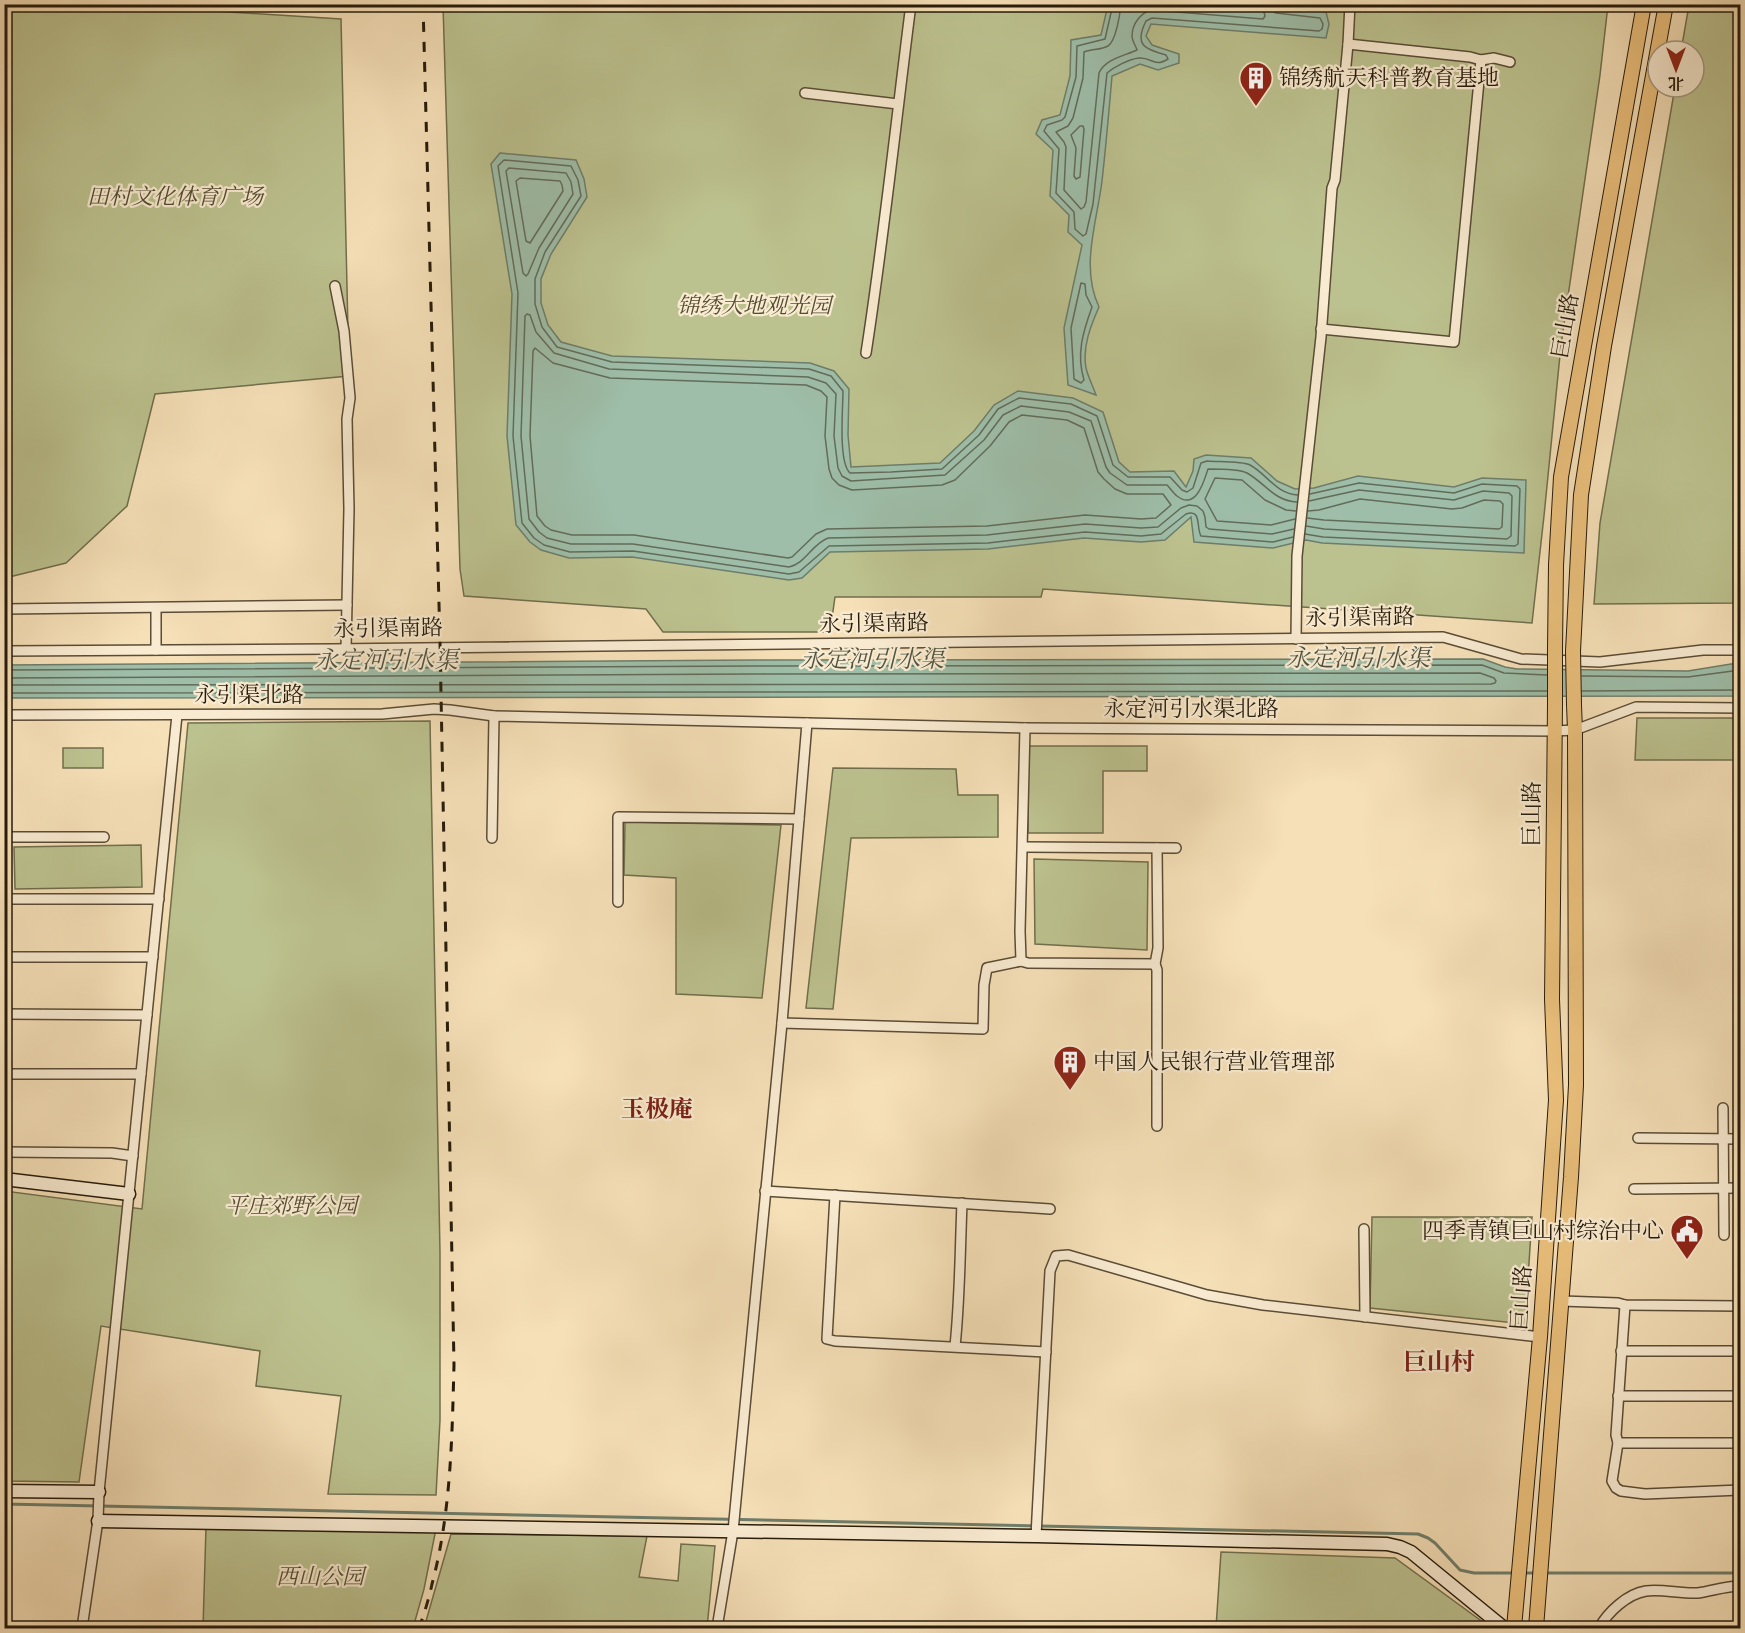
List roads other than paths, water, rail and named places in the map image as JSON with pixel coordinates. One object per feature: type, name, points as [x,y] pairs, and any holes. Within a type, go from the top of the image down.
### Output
[{"type":"main road","name":"巨山路","points":[[1514,1629],[1540,1337],[1556,1100],[1552,999],[1554,731],[1556,566],[1561,477],[1644,4]]},
{"type":"main road","name":"巨山路","points":[[1536,1629],[1562,1301],[1576,1085],[1573,651],[1581,495],[1604,346],[1666,4]]},
{"type":"street","points":[[866,353],[880,264],[885,204],[911,4]]},
{"type":"street","points":[[1296,639],[1297,556],[1321,329],[1350,4]]},
{"type":"street","points":[[1348,44],[1481,60],[1494,58],[1510,62]]},
{"type":"street","points":[[1321,329],[1454,342],[1481,60]]},
{"type":"street","points":[[805,93],[898,104]]},
{"type":"street","points":[[335,286],[344,331],[350,398],[347,419],[349,509],[346,649]]},
{"type":"street","points":[[4,609],[347,605]]},
{"type":"street","points":[[156,608],[156,650]]},
{"type":"street","name":"永引渠南路","points":[[4,651],[1443,637],[1521,659],[1600,662],[1703,650],[1740,650]]},
{"type":"street","points":[[1575,730],[1636,707],[1740,708]]},
{"type":"street","name":"永引渠北路","points":[[4,715],[382,714],[434,709],[494,716],[807,723]]},
{"type":"street","points":[[82,1629],[98,1520],[177,715]]},
{"type":"street","points":[[492,838],[494,716]]},
{"type":"street","points":[[717,1629],[733,1531],[782,1023],[807,723]]},
{"type":"street","name":"永定河引水渠北路","points":[[807,723],[1025,728],[1575,730]]},
{"type":"street","points":[[1021,960],[1025,728]]},
{"type":"street","points":[[618,902],[618,817],[799,819]]},
{"type":"street","points":[[4,837],[104,837]]},
{"type":"street","points":[[1023,847],[1176,848]]},
{"type":"street","points":[[1157,848],[1158,948],[1155,964],[1158,1047],[1157,1126]]},
{"type":"street","points":[[4,899],[159,899]]},
{"type":"street","points":[[4,957],[153,957]]},
{"type":"street","points":[[782,1023],[983,1029],[984,985],[987,968],[1021,960],[1028,963],[1155,964]]},
{"type":"street","points":[[4,1014],[147,1015]]},
{"type":"street","points":[[4,1074],[141,1074]]},
{"type":"street","points":[[1723,1108],[1724,1235]]},
{"type":"street","points":[[1638,1138],[1740,1139]]},
{"type":"street","points":[[4,1152],[112,1153],[133,1156]]},
{"type":"street","points":[[4,1179],[129,1194]]},
{"type":"street","points":[[1634,1189],[1740,1188]]},
{"type":"street","points":[[765,1191],[1050,1209]]},
{"type":"street","points":[[835,1195],[827,1339],[1046,1352]]},
{"type":"street","points":[[955,1346],[959,1303],[962,1203]]},
{"type":"street","points":[[1364,1229],[1365,1317]]},
{"type":"street","points":[[1036,1536],[1050,1271],[1056,1256],[1068,1255],[1207,1295],[1263,1305],[1540,1337]]},
{"type":"street","points":[[1562,1301],[1625,1305],[1740,1306]]},
{"type":"street","points":[[1625,1305],[1616,1435],[1618,1443],[1612,1480],[1616,1488],[1621,1491],[1645,1494],[1740,1490]]},
{"type":"street","points":[[1621,1351],[1740,1351]]},
{"type":"street","points":[[1618,1396],[1740,1396]]},
{"type":"street","points":[[1618,1443],[1740,1443]]},
{"type":"street","points":[[4,1491],[99,1493]]},
{"type":"street","points":[[98,1520],[1036,1536],[1387,1545],[1411,1552],[1504,1629]]},
{"type":"street","points":[[1599,1629],[1615,1607],[1644,1591],[1697,1593],[1740,1586]]},
{"type":"water","points":[[1244,4],[1326,12],[1329,24],[1326,38],[1151,24],[1146,36],[1152,45],[1179,54],[1179,63],[1158,70],[1140,64],[1112,76],[1102,181],[1090,260],[1093,292],[1099,307],[1090,329],[1085,352],[1086,368],[1096,395],[1068,385],[1064,328],[1082,245],[1068,232],[1069,215],[1050,196],[1053,150],[1036,134],[1042,120],[1060,115],[1070,76],[1071,40],[1101,35],[1108,5]]},
{"type":"water","points":[[500,153],[576,160],[584,179],[587,197],[551,254],[541,279],[541,303],[548,325],[561,342],[612,356],[810,363],[834,371],[849,389],[848,435],[851,467],[940,463],[974,431],[994,405],[1018,391],[1073,398],[1103,412],[1119,462],[1130,472],[1174,471],[1186,487],[1193,471],[1194,459],[1206,455],[1251,458],[1277,481],[1295,489],[1314,488],[1358,476],[1454,487],[1482,478],[1526,480],[1524,553],[1322,543],[1306,540],[1273,548],[1194,542],[1191,517],[1165,540],[1141,542],[1084,538],[988,549],[830,552],[802,578],[789,580],[632,557],[569,558],[541,550],[530,542],[516,525],[507,436],[512,294],[491,164]]},
{"type":"water","name":"永定河引水渠","points":[[1483,659],[1517,669],[1688,671],[1740,664],[1740,696],[5,698],[4,665],[754,660]]},
{"type":"waterway","points":[[4,1504],[1418,1534],[1435,1543],[1460,1570],[1474,1573],[1514,1573]]},
{"type":"waterway","points":[[1523,1573],[1538,1573]]},
{"type":"waterway","points":[[1544,1573],[1740,1573]]},
{"type":"railway","points":[[419,1628],[438,1557],[447,1503],[454,1365],[440,642],[423,4]]},
{"type":"place","name":"锦绣航天科普教育基地","points":[[1256,107]]},
{"type":"place","name":"中国人民银行营业管理部","points":[[1070,1091]]},
{"type":"place","name":"四季青镇巨山村综治中心","points":[[1687,1260]]},
{"type":"district","name":"玉极庵","points":[[657,1110]]},
{"type":"district","name":"巨山村","points":[[1439,1363]]},
{"type":"park label","name":"田村文化体育广场","points":[[175,197]]},
{"type":"park label","name":"锦绣大地观光园","points":[[754,306]]},
{"type":"park label","name":"平庄郊野公园","points":[[291,1206]]},
{"type":"park label","name":"西山公园","points":[[320,1577]]}]
